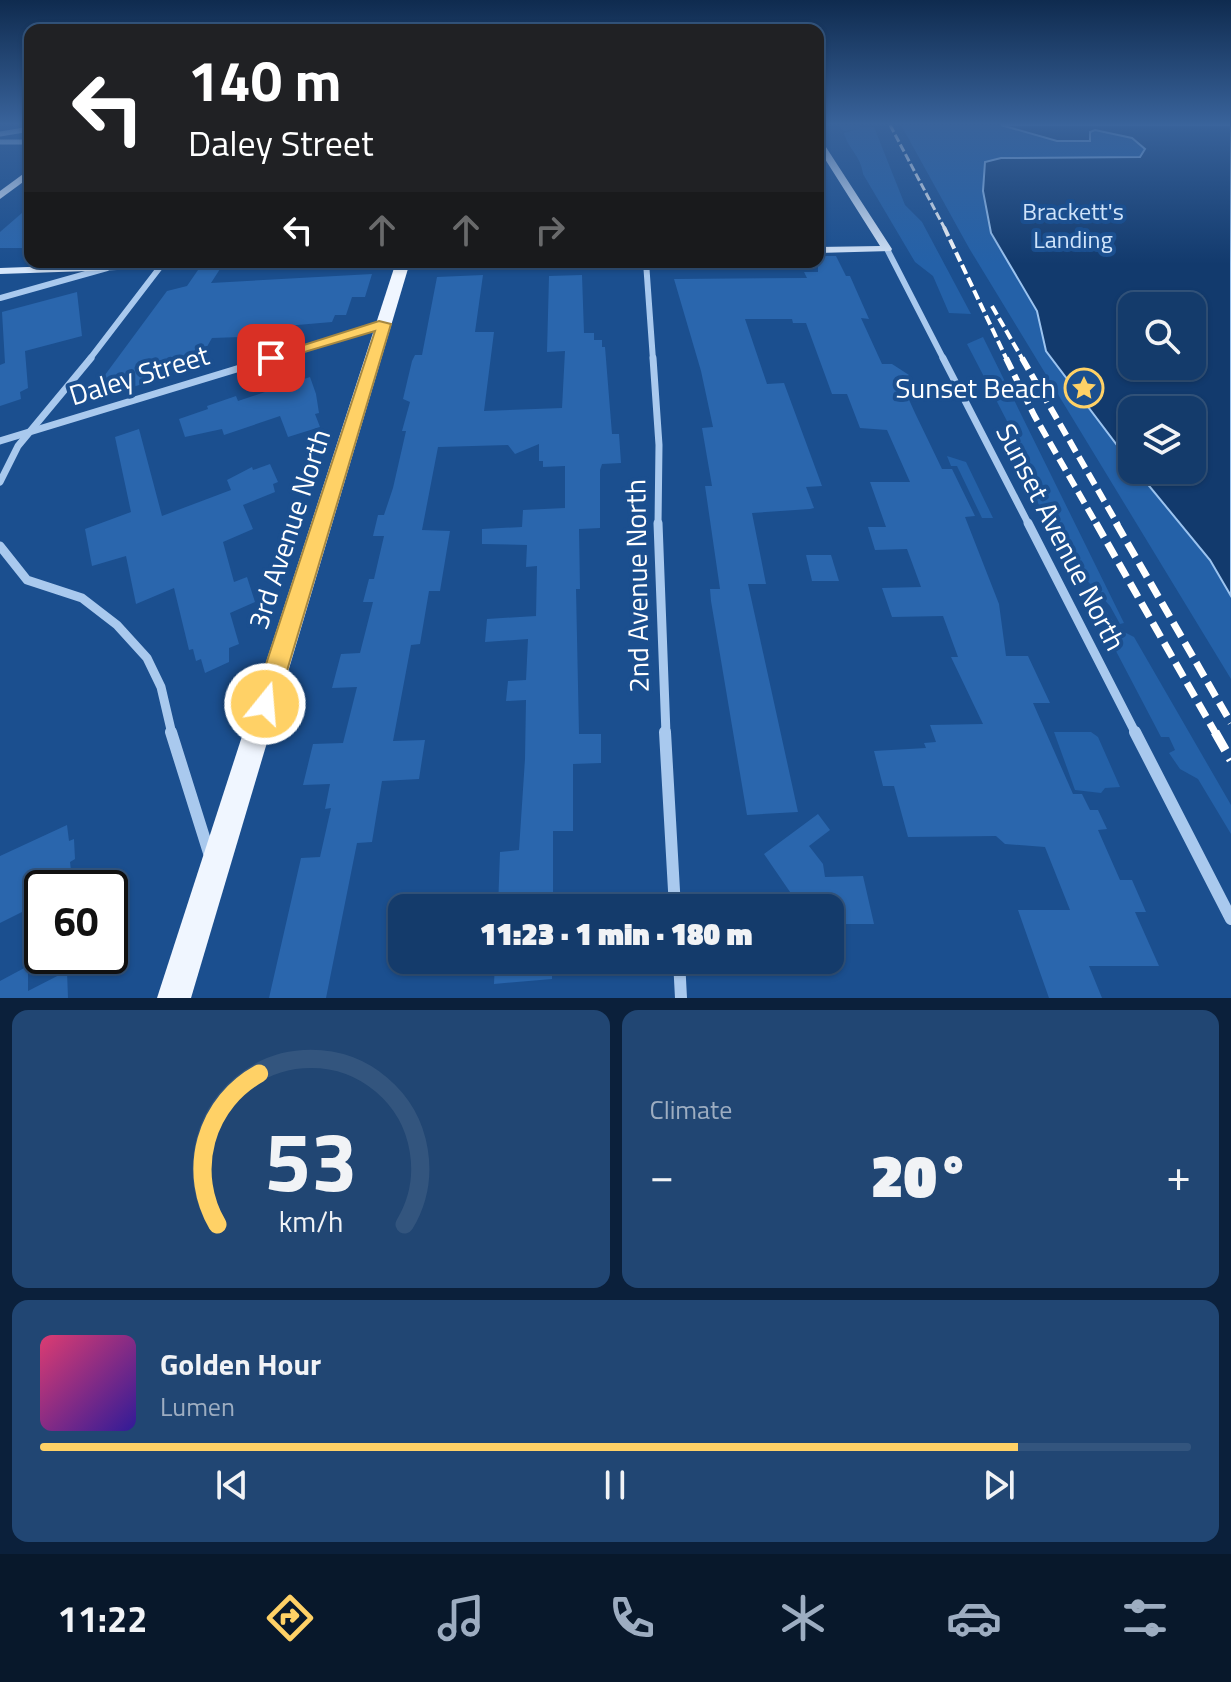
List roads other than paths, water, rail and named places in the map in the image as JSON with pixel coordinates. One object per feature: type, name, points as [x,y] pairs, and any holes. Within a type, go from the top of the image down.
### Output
[{"type":"main road","name":"3rd Avenue North","points":[[174,998],[401,268]]},
{"type":"street","name":"Sunset Avenue North","points":[[838,172],[887,249],[1231,919]]},
{"type":"street","points":[[0,196],[24,177]]},
{"type":"street","points":[[824,250],[887,249]]},
{"type":"street","points":[[0,271],[107,268]]},
{"type":"street","points":[[0,298],[107,268]]},
{"type":"street","points":[[0,482],[12,453],[27,433],[45,417],[159,268]]},
{"type":"street","name":"2nd Avenue North","points":[[646,268],[659,445],[657,577],[674,894]]},
{"type":"street","name":"Daley Street","points":[[0,441],[384,324]]},
{"type":"street","points":[[0,546],[27,580],[82,598],[124,630],[147,658],[161,687],[173,740],[214,868]]},
{"type":"street","points":[[680,974],[681,998]]},
{"type":"railway","points":[[915,172],[944,228]]},
{"type":"railway","points":[[944,228],[1007,360]]},
{"type":"railway","points":[[992,306],[1023,360]]},
{"type":"railway","points":[[1006,358],[1034,415],[1097,525]]},
{"type":"railway","points":[[1022,358],[1118,525]]},
{"type":"railway","points":[[1096,523],[1216,734]]},
{"type":"railway","points":[[1116,523],[1231,723]]},
{"type":"railway","points":[[1215,732],[1231,760]]},
{"type":"place","name":"Sunset Beach","points":[[1084,388]]},
{"type":"park label","name":"Brackett's Landing","points":[[1073,226]]}]
